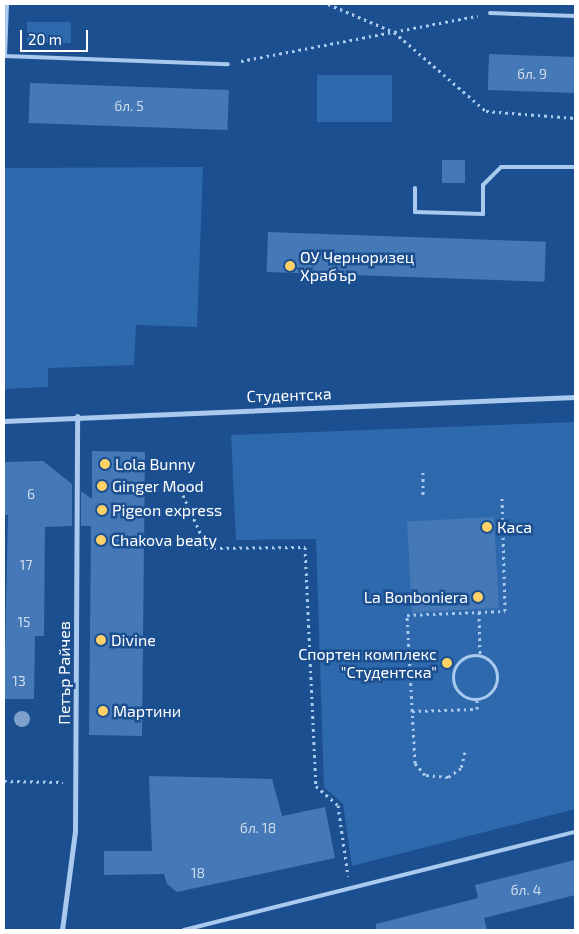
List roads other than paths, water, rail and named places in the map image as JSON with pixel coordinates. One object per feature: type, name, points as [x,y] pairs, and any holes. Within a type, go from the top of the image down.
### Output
[{"type":"street","name":"Студентска","points":[[4,421],[77,416],[575,397]]},
{"type":"street","name":"Петър Райчев","points":[[62,930],[75,831],[77,416]]},
{"type":"lane","points":[[7,4],[4,56],[228,64]]},
{"type":"lane","points":[[490,13],[575,16]]},
{"type":"lane","points":[[415,188],[415,212],[483,214],[483,185],[501,167],[575,167]]},
{"type":"lane","points":[[184,930],[350,891],[575,832]]},
{"type":"place","name":"ОУ Черноризец Храбър","points":[[290,266]]},
{"type":"place","name":"Lola Bunny","points":[[105,464]]},
{"type":"place","name":"Ginger Mood","points":[[102,486]]},
{"type":"place","name":"Pigeon express","points":[[102,510]]},
{"type":"place","name":"Каса","points":[[487,527]]},
{"type":"place","name":"Chakova beaty","points":[[101,540]]},
{"type":"place","name":"La Bonboniera","points":[[478,597]]},
{"type":"place","name":"Divine","points":[[101,640]]},
{"type":"place","name":"Спортен комплекс \"Студентска\"","points":[[447,663]]},
{"type":"place","name":"Мартини","points":[[103,711]]}]
